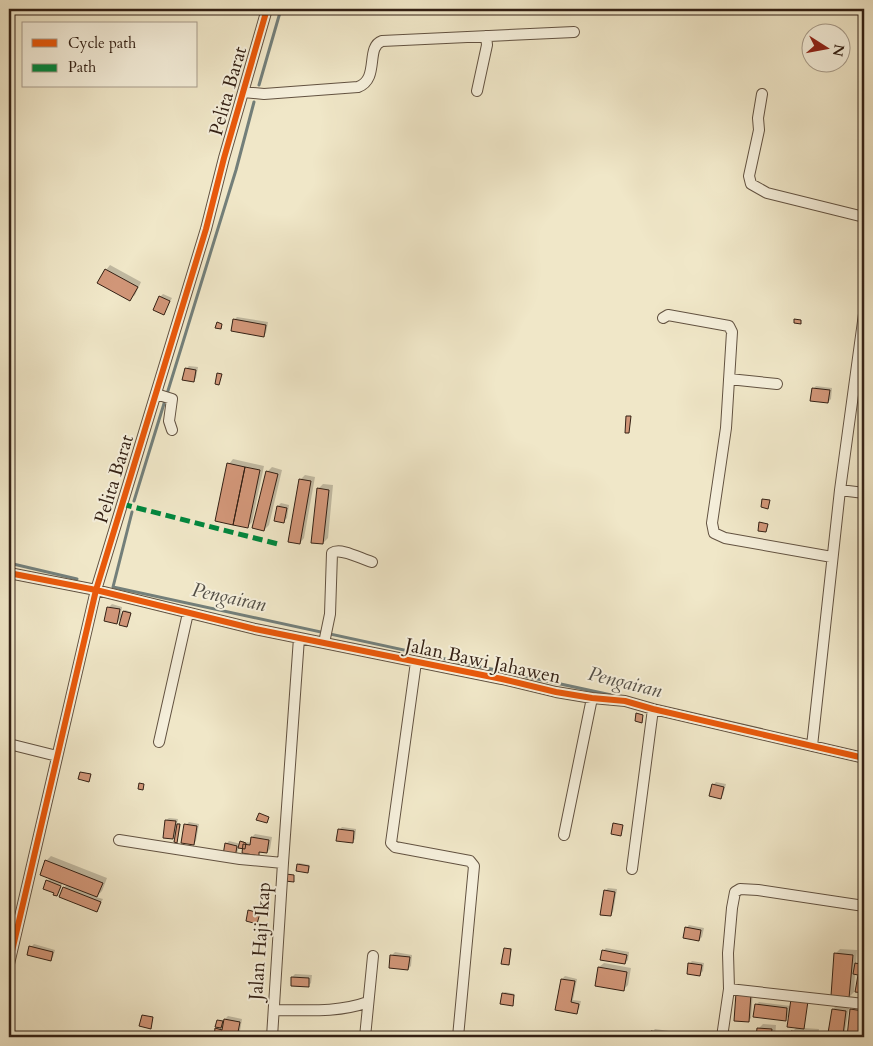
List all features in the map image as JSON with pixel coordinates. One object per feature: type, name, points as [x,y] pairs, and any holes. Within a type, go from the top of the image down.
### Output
[{"type":"street","name":"Pelita Barat","points":[[9,958],[96,590],[206,229],[267,9]]},
{"type":"street","points":[[243,92],[261,94],[358,88],[367,82],[375,47],[379,42],[574,32]]},
{"type":"street","points":[[476,91],[487,45],[486,36]]},
{"type":"street","points":[[762,94],[758,118],[759,130],[749,176],[751,184],[767,193],[864,216]]},
{"type":"street","points":[[812,746],[840,490],[864,314]]},
{"type":"street","points":[[663,318],[668,315],[729,326],[732,332],[726,428],[712,523],[714,533],[724,538],[832,557]]},
{"type":"street","points":[[729,379],[777,384]]},
{"type":"street","points":[[156,394],[172,399],[169,421],[172,430]]},
{"type":"street","points":[[840,490],[864,493]]},
{"type":"street","points":[[324,643],[330,614],[332,553],[342,551],[372,562]]},
{"type":"street","name":"Jalan Bawi Jahawen","points":[[9,573],[96,590],[298,638],[502,679],[556,692],[625,701],[864,758]]},
{"type":"street","points":[[159,742],[188,613]]},
{"type":"street","points":[[283,863],[298,638]]},
{"type":"street","points":[[416,662],[391,842],[395,847],[470,861],[474,866],[458,1037]]},
{"type":"street","points":[[564,835],[592,698]]},
{"type":"street","points":[[632,869],[653,709]]},
{"type":"street","points":[[9,744],[57,756]]},
{"type":"street","name":"Jalan Haji Ikap","points":[[119,840],[240,860],[283,863],[272,1037]]},
{"type":"street","points":[[722,1037],[730,989],[728,953],[732,908],[736,892],[740,889],[758,890],[864,906]]},
{"type":"street","points":[[365,1037],[373,956]]},
{"type":"street","points":[[730,989],[864,1004]]},
{"type":"street","points":[[274,1010],[334,1010],[358,1006],[368,1002]]},
{"type":"building","points":[[105,269],[138,287],[130,301],[97,283]]},
{"type":"building","points":[[159,296],[170,301],[164,315],[153,310]]},
{"type":"building","points":[[233,319],[266,325],[264,337],[231,331]]},
{"type":"building","points":[[794,319],[801,320],[801,324],[794,323]]},
{"type":"building","points":[[217,322],[222,324],[221,329],[215,328]]},
{"type":"building","points":[[185,368],[196,370],[194,382],[182,380]]},
{"type":"building","points":[[217,373],[222,374],[219,385],[215,384]]},
{"type":"building","points":[[812,388],[830,390],[828,403],[810,401]]},
{"type":"building","points":[[626,416],[631,416],[629,433],[625,433]]},
{"type":"building","points":[[227,463],[245,467],[233,525],[215,521]]},
{"type":"building","points":[[245,467],[260,470],[248,528],[233,525]]},
{"type":"building","points":[[266,471],[278,474],[264,531],[252,528]]},
{"type":"building","points":[[299,479],[311,481],[300,544],[288,542]]},
{"type":"building","points":[[317,488],[329,490],[323,544],[311,543]]},
{"type":"building","points":[[762,499],[770,500],[768,509],[761,507]]},
{"type":"building","points":[[277,506],[287,508],[284,523],[274,521]]},
{"type":"building","points":[[759,522],[768,524],[766,532],[758,531]]},
{"type":"building","points":[[107,607],[120,609],[117,624],[104,621]]},
{"type":"building","points":[[123,611],[131,613],[127,627],[119,625]]},
{"type":"building","points":[[636,713],[643,715],[642,723],[635,721]]},
{"type":"building","points":[[80,772],[91,774],[89,782],[78,779]]},
{"type":"building","points":[[139,783],[144,784],[143,790],[138,789]]},
{"type":"building","points":[[712,784],[724,787],[721,799],[709,796]]},
{"type":"building","points":[[259,813],[269,817],[267,823],[256,820]]},
{"type":"building","points":[[165,820],[176,821],[173,839],[163,838]]},
{"type":"building","points":[[613,823],[623,825],[621,836],[611,834]]},
{"type":"building","points":[[177,824],[180,824],[177,843],[174,842]]},
{"type":"building","points":[[184,824],[197,826],[194,845],[181,843]]},
{"type":"building","points":[[338,829],[354,831],[353,843],[336,841]]},
{"type":"building","points":[[251,837],[269,840],[267,853],[259,852],[259,856],[242,853],[243,844],[250,845]]},
{"type":"building","points":[[240,841],[246,843],[245,849],[238,848]]},
{"type":"building","points":[[225,843],[237,846],[235,858],[223,855]]},
{"type":"building","points":[[45,860],[103,883],[97,897],[40,875]]},
{"type":"building","points":[[297,864],[309,866],[308,873],[296,871]]},
{"type":"building","points":[[286,874],[294,875],[294,882],[285,881]]},
{"type":"building","points":[[46,880],[61,886],[57,896],[43,889]]},
{"type":"building","points":[[63,887],[101,902],[97,912],[59,897]]},
{"type":"building","points":[[604,890],[615,892],[611,916],[600,915]]},
{"type":"building","points":[[248,910],[260,913],[257,924],[246,921]]},
{"type":"building","points":[[685,927],[701,930],[699,941],[683,938]]},
{"type":"building","points":[[29,946],[53,952],[51,961],[27,955]]},
{"type":"building","points":[[504,948],[511,949],[509,965],[501,964]]},
{"type":"building","points":[[602,950],[627,955],[625,964],[600,960]]},
{"type":"building","points":[[834,953],[853,955],[849,998],[831,996]]},
{"type":"building","points":[[390,955],[410,957],[408,970],[389,968]]},
{"type":"building","points":[[688,963],[702,965],[700,976],[687,974]]},
{"type":"building","points":[[855,963],[864,965],[864,993],[855,992],[858,975],[853,974]]},
{"type":"building","points":[[598,967],[627,972],[624,991],[595,986]]},
{"type":"building","points":[[291,977],[309,978],[309,987],[291,986]]},
{"type":"building","points":[[561,979],[575,981],[571,1002],[579,1004],[577,1014],[555,1010]]},
{"type":"building","points":[[502,993],[514,995],[513,1006],[500,1004]]},
{"type":"building","points":[[736,993],[751,994],[749,1022],[734,1021]]},
{"type":"building","points":[[791,999],[808,1001],[804,1029],[787,1027]]},
{"type":"building","points":[[755,1004],[787,1008],[786,1021],[753,1017]]},
{"type":"building","points":[[832,1009],[846,1011],[843,1035],[828,1033]]},
{"type":"building","points":[[850,1009],[863,1011],[860,1037],[847,1037]]},
{"type":"building","points":[[142,1015],[153,1017],[151,1029],[139,1026]]},
{"type":"building","points":[[224,1019],[240,1022],[237,1037],[214,1037],[215,1028],[222,1030]]},
{"type":"building","points":[[217,1020],[223,1021],[221,1028],[215,1027]]},
{"type":"building","points":[[757,1028],[772,1029],[771,1037],[756,1037]]},
{"type":"building","points":[[651,1031],[674,1035],[673,1037],[650,1037]]},
{"type":"building","points":[[791,1031],[814,1034],[814,1037],[790,1037]]},
{"type":"waterway","points":[[259,85],[281,9]]},
{"type":"waterway","points":[[134,501],[236,170],[254,102]]},
{"type":"waterway","name":"Pengairan","points":[[132,512],[113,587],[616,696]]},
{"type":"waterway","name":"Pengairan","points":[[9,563],[77,579]]},
{"type":"marked path","points":[[122,504],[278,544]]},
{"type":"cycle path","points":[[9,964],[96,590],[206,229],[224,158],[267,9]]},
{"type":"cycle path","points":[[9,573],[96,590],[255,629],[502,679],[556,692],[625,701],[864,758]]}]
